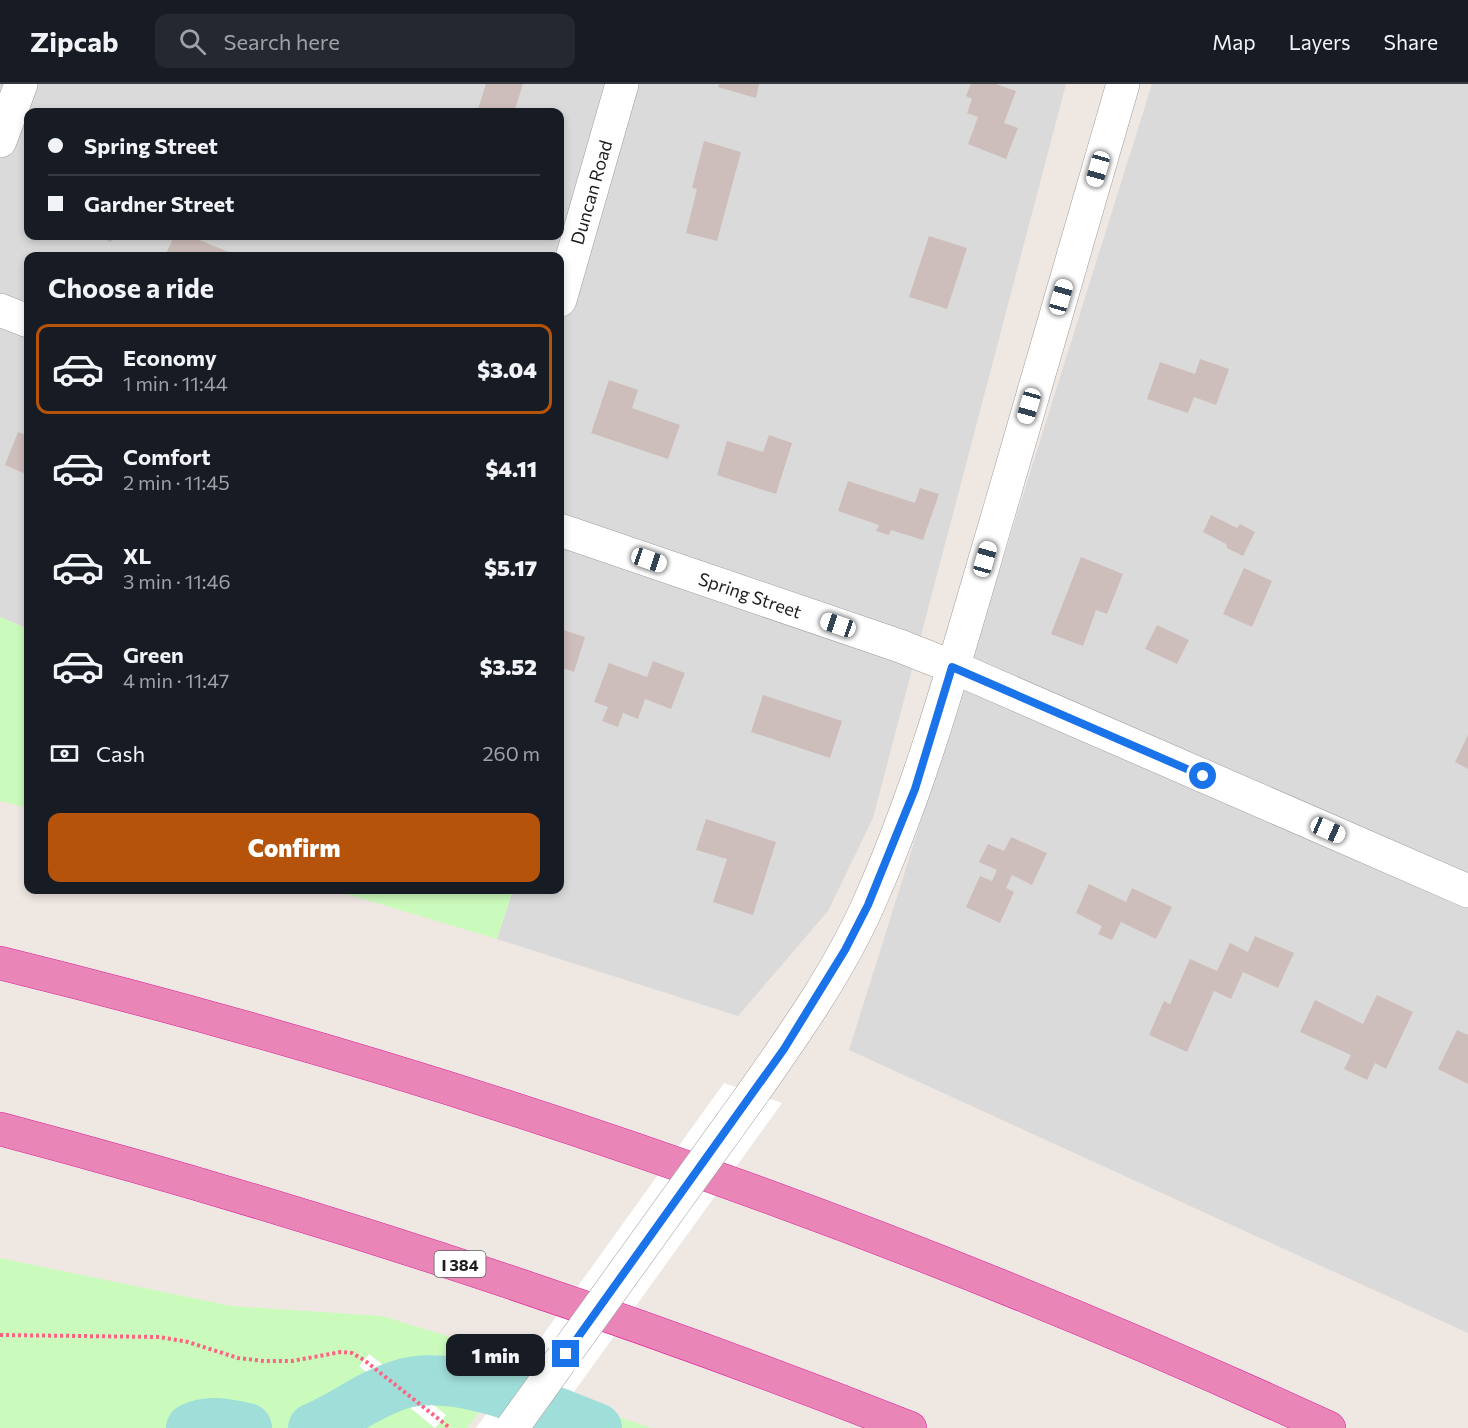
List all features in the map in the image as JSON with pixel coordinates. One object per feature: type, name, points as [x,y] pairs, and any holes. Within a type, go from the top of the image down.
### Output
[{"type":"highway","points":[[0,963],[187,1011],[328,1051],[669,1162],[995,1284],[1188,1365],[1329,1428]]},
{"type":"highway","name":"I 384","points":[[0,1129],[225,1191],[432,1255],[699,1348],[910,1428]]},
{"type":"street","points":[[0,141],[21,84]]},
{"type":"street","name":"Duncan Road","points":[[564,286],[622,84]]},
{"type":"street","points":[[512,1428],[753,1093],[816,998],[868,905],[915,789],[1123,84]]},
{"type":"street","points":[[0,310],[24,319]]},
{"type":"street","name":"Spring Street","points":[[564,531],[803,612],[952,667],[1468,891]]},
{"type":"path","points":[[0,1335],[159,1337],[188,1342],[250,1360],[292,1361],[341,1352],[352,1353],[450,1428]]},
{"type":"shaded area","points":[[0,84],[1066,84],[873,818],[828,911],[738,1016],[497,939],[512,894],[564,894],[564,252],[24,252],[24,627],[0,617]]},
{"type":"shaded area","points":[[1152,84],[1468,84],[1468,1333],[849,1050]]},
{"type":"green space","points":[[0,617],[24,627],[24,807],[0,801]]},
{"type":"green space","points":[[346,894],[512,894],[497,939]]},
{"type":"green space","points":[[0,1258],[231,1306],[382,1316],[519,1358],[467,1428],[0,1428]]},
{"type":"green space","points":[[575,1403],[652,1428],[554,1428]]},
{"type":"pier","points":[[724,1083],[782,1103],[548,1428],[476,1428]]},
{"type":"pier","points":[[369,1354],[446,1415],[435,1428],[359,1366]]},
{"type":"building","points":[[486,84],[523,84],[515,108],[478,108]]},
{"type":"building","points":[[719,84],[759,84],[756,98],[718,87]]},
{"type":"building","points":[[971,84],[996,84],[1016,91],[1004,123],[1018,128],[1006,159],[968,144],[978,117],[967,113],[972,99],[966,96]]},
{"type":"building","points":[[704,141],[741,152],[717,241],[686,233],[697,189],[692,188]]},
{"type":"building","points":[[929,236],[967,248],[947,309],[909,297]]},
{"type":"building","points":[[172,240],[199,240],[229,252],[167,252]]},
{"type":"building","points":[[1200,359],[1229,369],[1216,405],[1194,397],[1188,413],[1147,399],[1160,362],[1195,374]]},
{"type":"building","points":[[609,380],[638,390],[632,408],[680,425],[668,459],[591,433]]},
{"type":"building","points":[[18,432],[24,434],[24,473],[5,465]]},
{"type":"building","points":[[769,435],[792,443],[776,494],[717,475],[727,441],[763,452]]},
{"type":"building","points":[[848,481],[915,503],[920,488],[939,494],[923,540],[891,530],[889,535],[876,531],[879,525],[838,511]]},
{"type":"building","points":[[1211,515],[1237,528],[1240,524],[1255,532],[1243,556],[1203,532]]},
{"type":"building","points":[[1081,557],[1123,574],[1107,614],[1096,610],[1083,646],[1051,634]]},
{"type":"building","points":[[1244,568],[1272,581],[1252,627],[1223,614]]},
{"type":"building","points":[[1157,625],[1189,640],[1177,664],[1145,649]]},
{"type":"building","points":[[564,630],[585,637],[574,672],[564,668]]},
{"type":"building","points":[[653,661],[685,673],[671,709],[645,699],[638,719],[623,713],[618,727],[602,721],[608,707],[594,702],[609,663],[647,677]]},
{"type":"building","points":[[763,695],[842,721],[830,758],[751,732]]},
{"type":"building","points":[[1468,735],[1468,769],[1455,762]]},
{"type":"building","points":[[706,819],[776,842],[753,915],[713,902],[727,859],[696,850]]},
{"type":"building","points":[[1011,837],[1047,853],[1032,885],[1012,875],[1006,888],[1014,892],[1000,923],[966,907],[980,876],[992,881],[997,870],[979,862],[988,844],[1004,851]]},
{"type":"building","points":[[1089,884],[1126,902],[1132,888],[1172,907],[1156,939],[1121,922],[1112,940],[1098,934],[1102,926],[1076,913]]},
{"type":"building","points":[[1255,936],[1294,953],[1278,988],[1243,972],[1231,999],[1214,991],[1187,1052],[1149,1035],[1164,1001],[1170,1004],[1190,959],[1217,971],[1230,943],[1248,952]]},
{"type":"building","points":[[1377,995],[1413,1012],[1386,1069],[1375,1063],[1367,1080],[1344,1069],[1351,1055],[1300,1032],[1315,1000],[1363,1024]]},
{"type":"building","points":[[1457,1030],[1468,1035],[1468,1084],[1438,1069]]},
{"type":"waterway","points":[[313,1428],[388,1389],[421,1381],[446,1381],[499,1392],[597,1428]]},
{"type":"waterway","points":[[191,1428],[212,1423],[247,1428]]},
{"type":"route","points":[[566,1354],[784,1049],[845,950],[868,905],[915,789],[952,667],[1203,776]]}]
